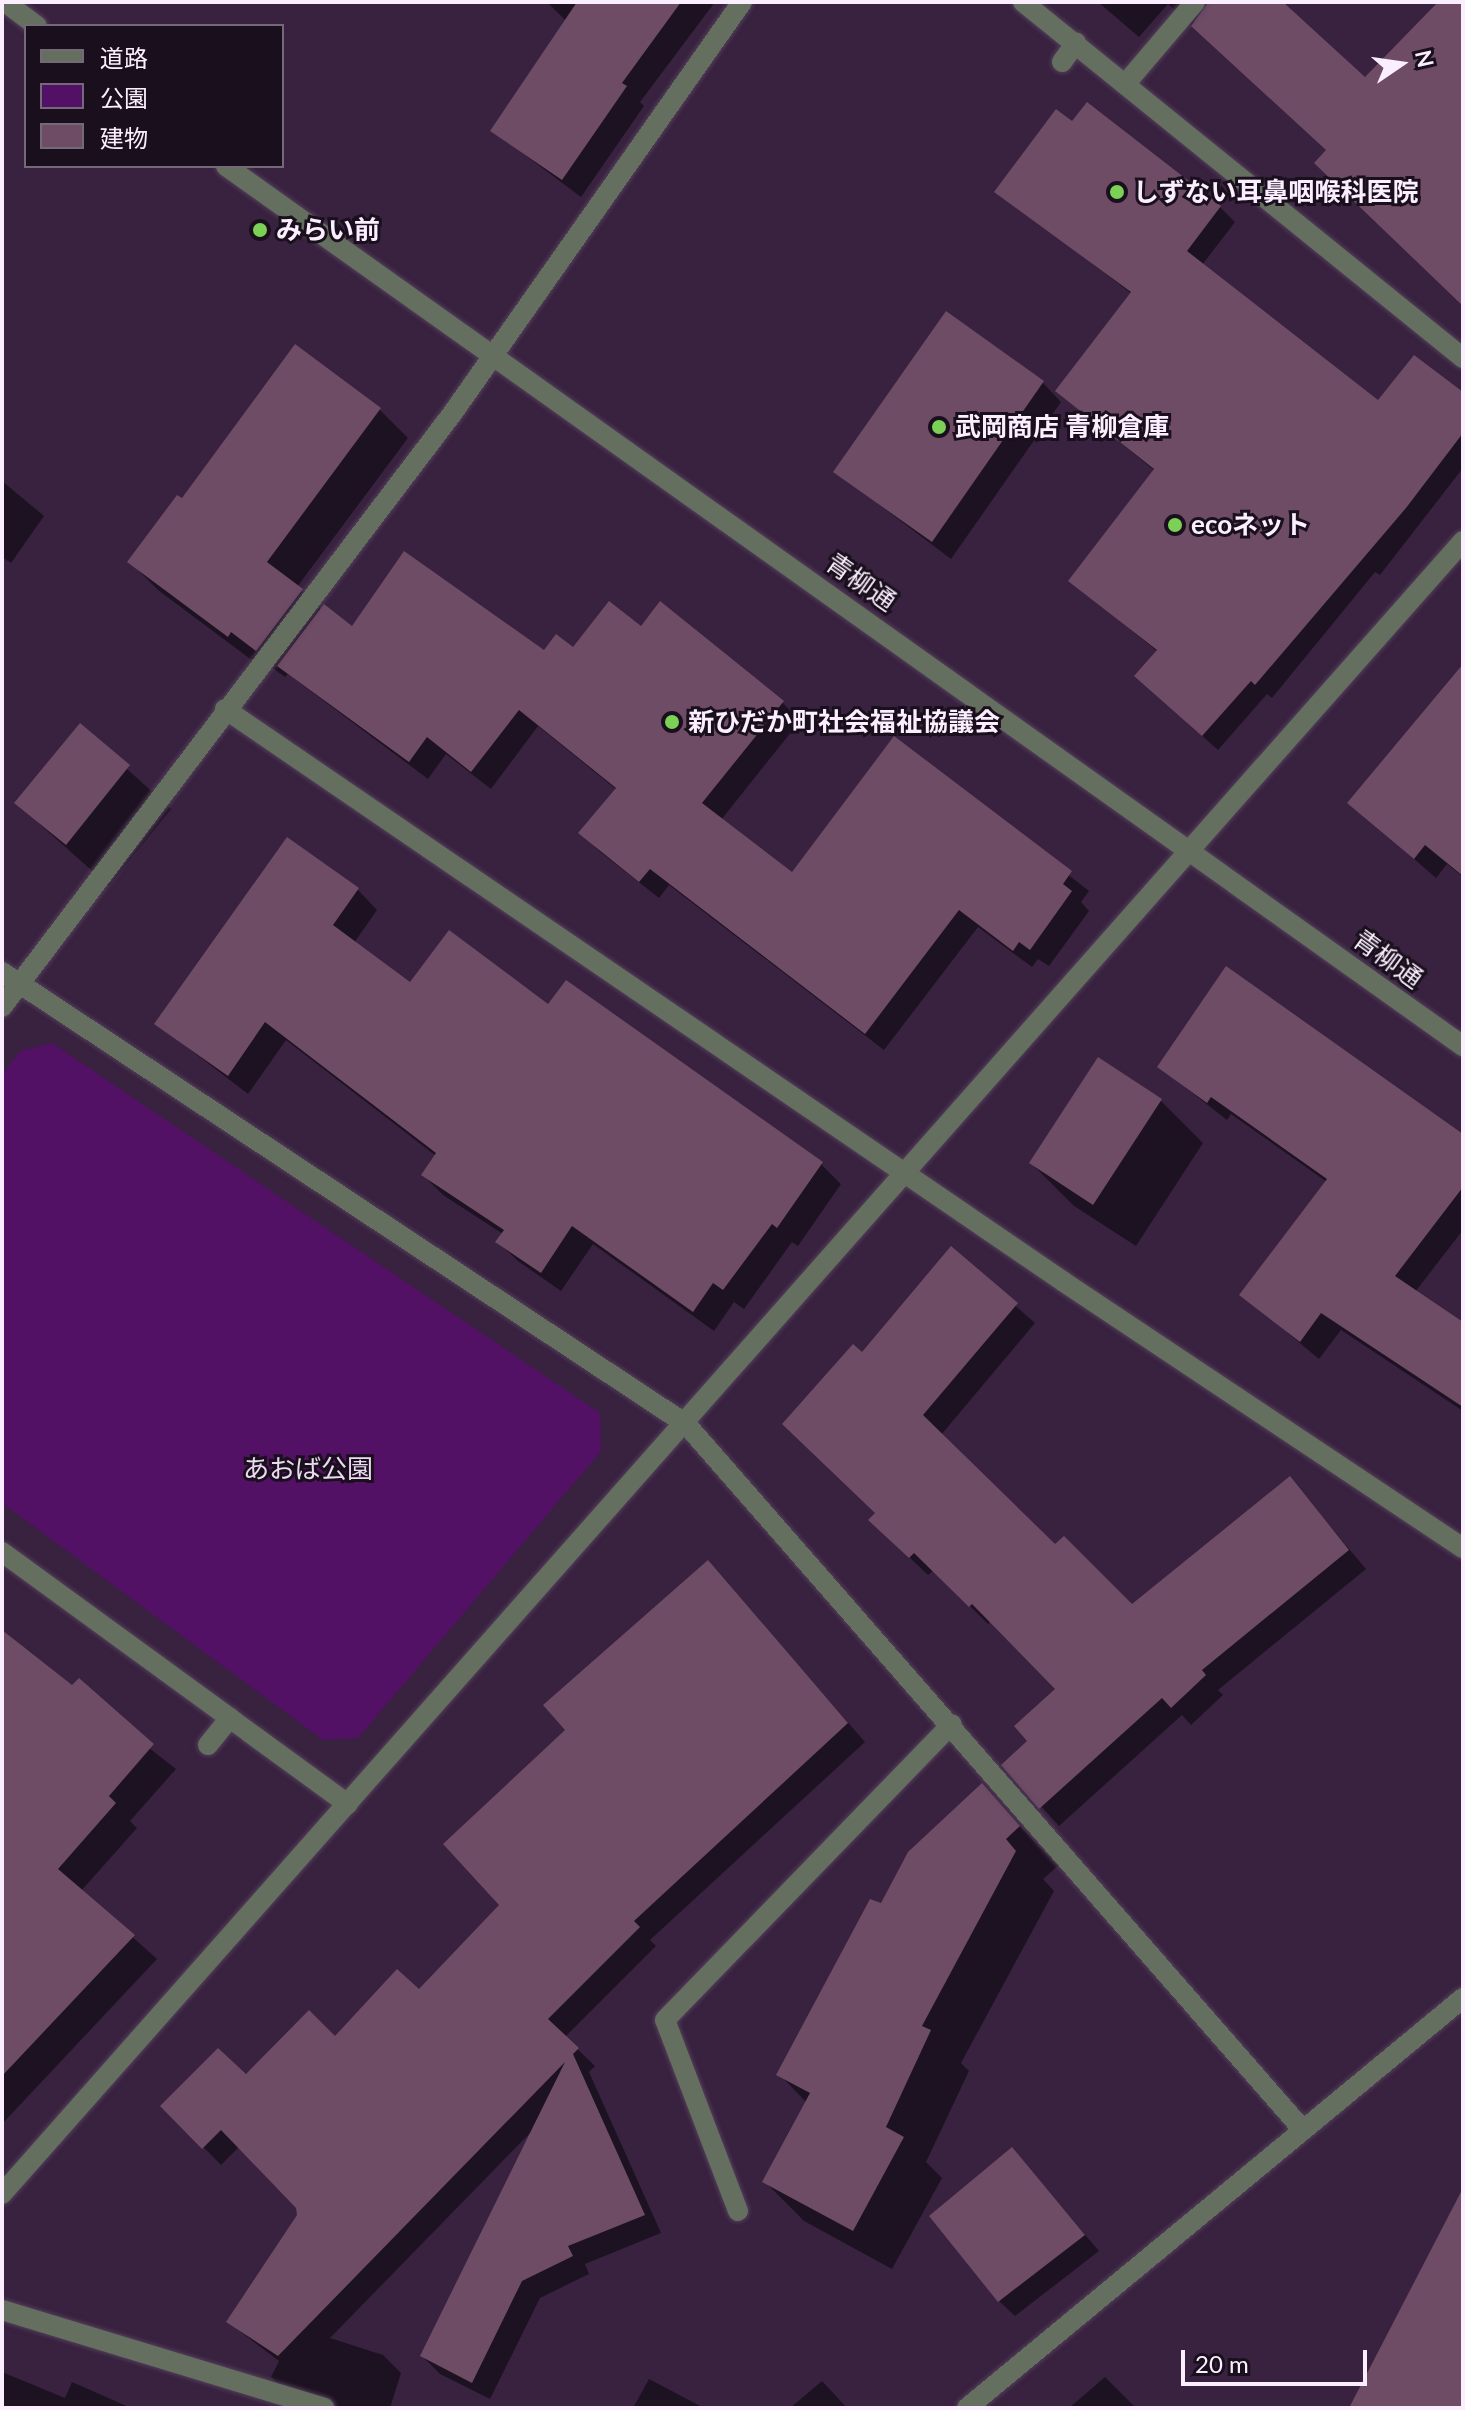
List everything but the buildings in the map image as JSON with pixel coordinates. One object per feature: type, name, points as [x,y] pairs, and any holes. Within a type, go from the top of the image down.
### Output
[{"type":"street","points":[[5,2],[34,24]]},
{"type":"street","points":[[2,1007],[494,354],[742,2]]},
{"type":"street","points":[[1023,2],[1127,82],[1463,358]]},
{"type":"street","points":[[1127,82],[1195,2]]},
{"type":"street","points":[[1062,62],[1076,43]]},
{"type":"street","name":"青柳通","points":[[229,168],[1193,850],[1463,1046]]},
{"type":"street","points":[[2,2194],[686,1424],[1463,541]]},
{"type":"street","points":[[225,709],[1463,1548]]},
{"type":"street","points":[[2,972],[686,1424],[952,1724],[1302,2129]]},
{"type":"street","points":[[2,1552],[348,1804]]},
{"type":"street","points":[[208,1745],[230,1718]]},
{"type":"street","points":[[738,2211],[665,2020],[952,1724]]},
{"type":"street","points":[[967,2408],[1463,1998]]},
{"type":"street","points":[[2,2310],[324,2408]]},
{"type":"green space","name":"あおば公園","points":[[52,1043],[600,1413],[601,1451],[358,1738],[323,1740],[2,1503],[2,1075],[20,1051]]},
{"type":"place","name":"しずない耳鼻咽喉科医院","points":[[1117,192]]},
{"type":"place","name":"みらい前","points":[[260,230]]},
{"type":"place","name":"武岡商店 青柳倉庫","points":[[939,427]]},
{"type":"place","name":"ecoネット","points":[[1175,525]]},
{"type":"place","name":"新ひだか町社会福祉協議会","points":[[672,722]]}]
